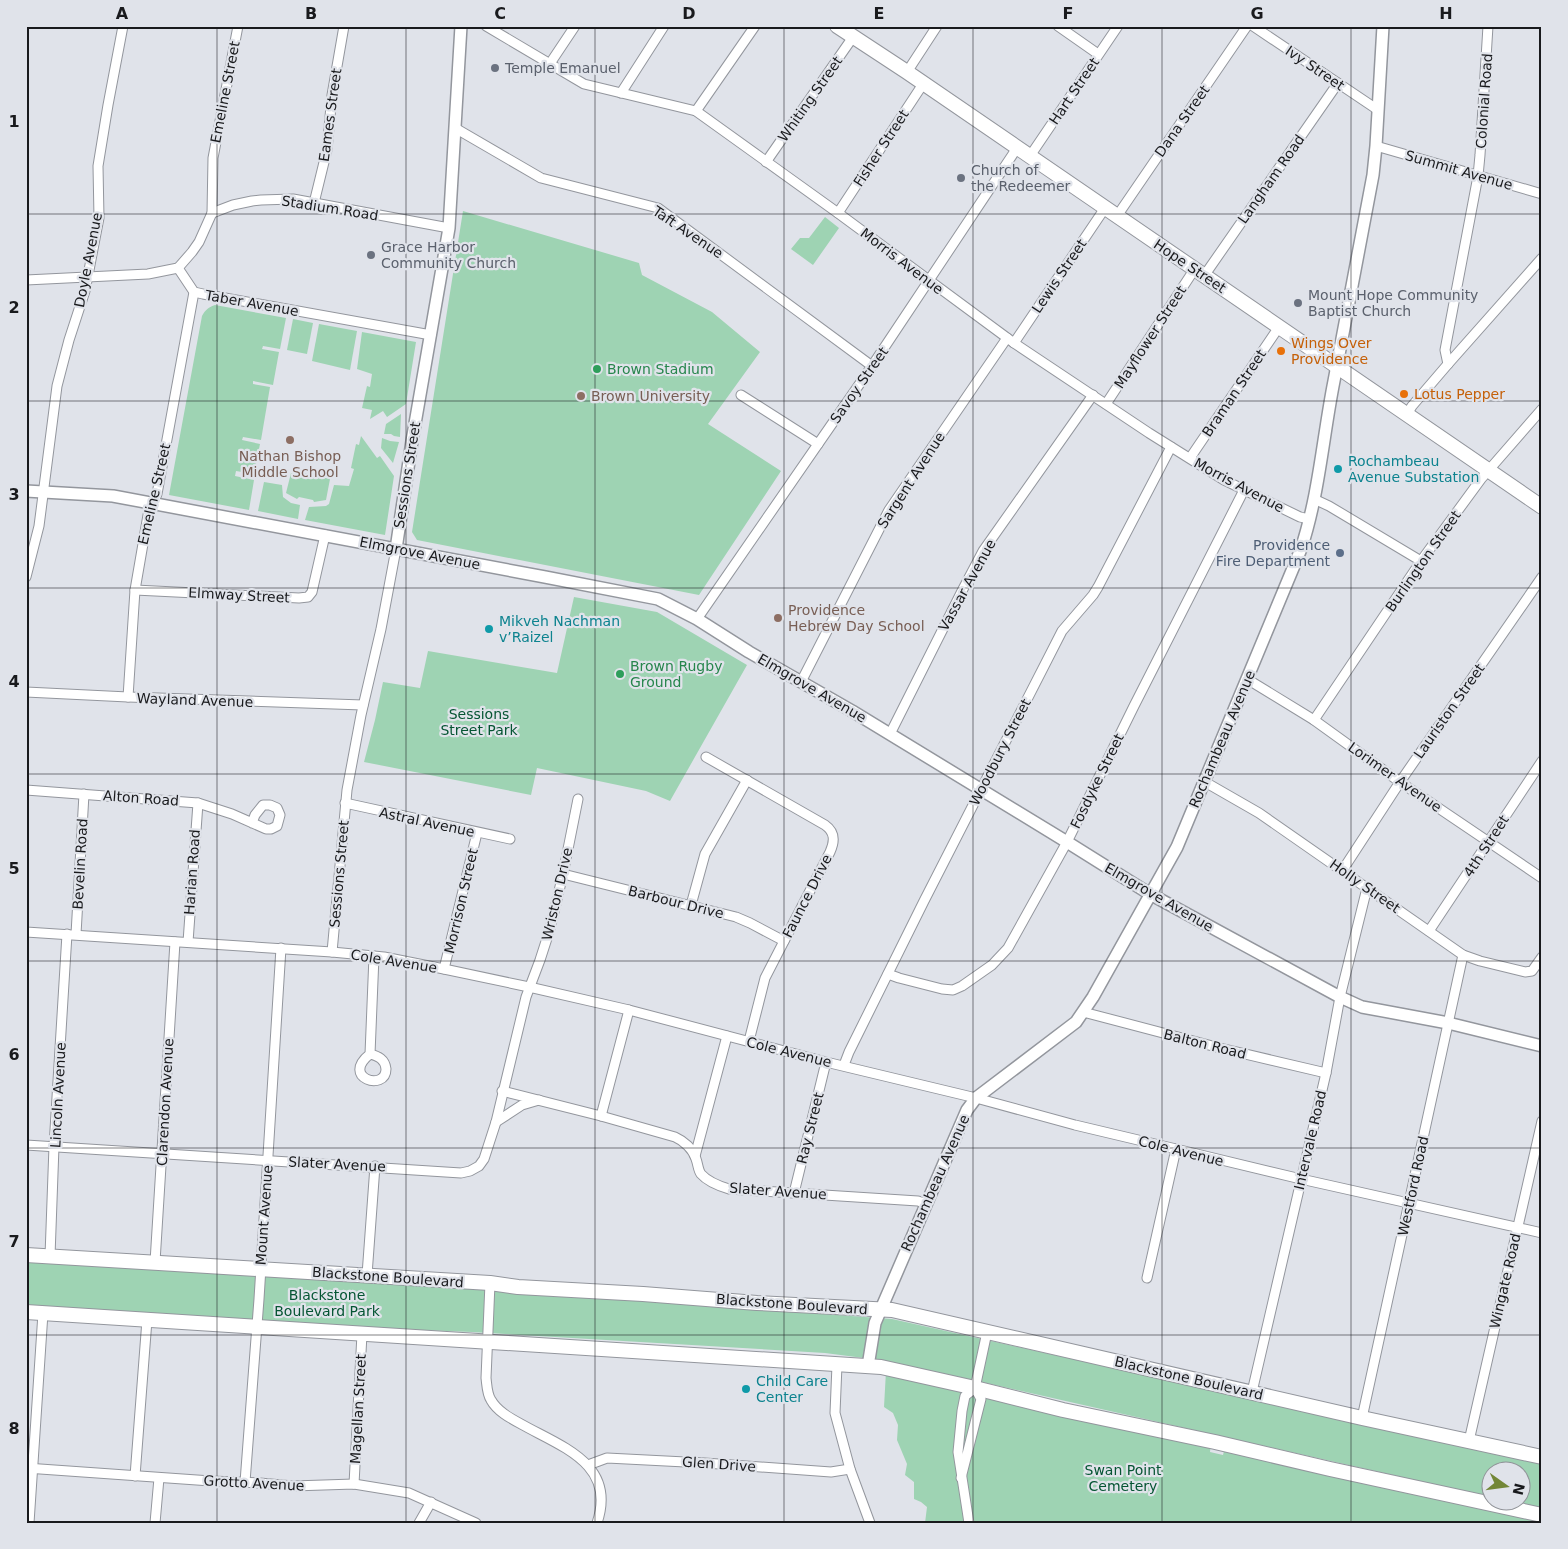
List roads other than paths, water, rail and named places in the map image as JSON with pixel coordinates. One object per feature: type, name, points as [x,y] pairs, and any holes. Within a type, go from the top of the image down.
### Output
[{"type":"main road","name":"Hope Street","points":[[837,26],[1542,507]]},
{"type":"main road","name":"Blackstone Boulevard","points":[[26,1255],[367,1275],[757,1303],[892,1310],[1362,1418],[1542,1457]]},
{"type":"main road","points":[[26,1312],[881,1367],[1063,1410],[1215,1442],[1330,1470],[1542,1515]]},
{"type":"street","name":"Doyle Avenue","points":[[26,577],[39,526],[57,386],[85,291],[99,218],[98,166],[123,26]]},
{"type":"street","name":"Emeline Street","points":[[178,268],[199,242],[212,212],[213,158],[238,26]]},
{"type":"street","name":"Eames Street","points":[[314,203],[327,150],[332,95],[344,26]]},
{"type":"street","name":"Sessions Street","points":[[332,952],[345,803],[363,705],[381,629],[396,549],[410,450],[449,228],[461,26]]},
{"type":"street","name":"Morris Avenue","points":[[486,26],[584,84],[696,111],[838,213],[1010,341],[1171,447],[1244,490],[1300,517],[1309,519]]},
{"type":"street","points":[[549,65],[575,26]]},
{"type":"street","points":[[620,92],[664,26]]},
{"type":"street","points":[[696,111],[755,26]]},
{"type":"street","points":[[907,72],[937,26]]},
{"type":"street","points":[[1058,26],[1098,54]]},
{"type":"street","name":"Hart Street","points":[[1030,156],[1118,26]]},
{"type":"street","name":"Dana Street","points":[[1117,216],[1247,26]]},
{"type":"street","name":"Ivy Street","points":[[1253,26],[1378,110]]},
{"type":"street","name":"Rochambeau Avenue","points":[[868,1366],[875,1322],[880,1309],[967,1110],[976,1098],[1062,1034],[1076,1022],[1083,1012],[1177,847],[1301,549],[1314,499],[1373,175],[1382,26]]},
{"type":"street","name":"Colonial Road","points":[[1448,364],[1445,350],[1478,176],[1488,26]]},
{"type":"street","name":"Whiting Street","points":[[766,162],[853,37]]},
{"type":"street","name":"Langham Road","points":[[1199,273],[1338,83]]},
{"type":"street","name":"Fisher Street","points":[[838,213],[923,84]]},
{"type":"street","name":"Taft Avenue","points":[[455,128],[542,178],[658,208],[872,366]]},
{"type":"street","name":"Summit Avenue","points":[[1376,146],[1542,194]]},
{"type":"street","name":"Savoy Street","points":[[697,619],[872,366],[1018,148]]},
{"type":"street","name":"Stadium Road","points":[[212,212],[233,204],[261,200],[293,199],[449,228]]},
{"type":"street","name":"Lewis Street","points":[[1010,341],[1105,208]]},
{"type":"street","points":[[1407,414],[1448,364],[1542,258]]},
{"type":"street","points":[[26,280],[148,274],[178,268]]},
{"type":"street","name":"Taber Avenue","points":[[178,268],[194,292],[431,335]]},
{"type":"street","name":"Mayflower Street","points":[[1106,404],[1199,273]]},
{"type":"street","name":"Emeline Street","points":[[128,697],[135,590],[148,515],[156,495],[194,292]]},
{"type":"street","name":"Braman Street","points":[[1190,458],[1279,327]]},
{"type":"street","name":"Sargent Avenue","points":[[801,682],[889,510],[1010,341]]},
{"type":"street","points":[[741,395],[818,444]]},
{"type":"street","name":"Vassar Avenue","points":[[890,734],[983,552],[1093,395]]},
{"type":"street","name":"Burlington Street","points":[[1314,720],[1421,561],[1480,479],[1542,410]]},
{"type":"street","name":"Woodbury Street","points":[[844,1065],[888,974],[1062,631],[1098,588],[1171,447]]},
{"type":"street","name":"Fosdyke Street","points":[[888,974],[942,989],[953,990],[962,986],[1000,958],[1008,948],[1066,842],[1244,490]]},
{"type":"street","name":"Elmgrove Avenue","points":[[26,491],[97,494],[325,535],[653,598],[668,603],[890,734],[1150,894],[1340,996],[1362,1007],[1448,1023],[1542,1046]]},
{"type":"street","points":[[1314,499],[1421,561]]},
{"type":"street","name":"Elmway Street","points":[[135,590],[308,597],[312,592],[325,535]]},
{"type":"street","name":"Lauriston Street","points":[[1342,871],[1400,782],[1542,577]]},
{"type":"street","name":"Lorimer Avenue","points":[[1247,679],[1314,720],[1400,782],[1542,878]]},
{"type":"street","name":"Wayland Avenue","points":[[26,692],[363,705]]},
{"type":"street","name":"Faunce Drive","points":[[706,758],[827,826],[832,831],[834,837],[832,847],[766,978],[749,1041]]},
{"type":"street","name":"4th Street","points":[[1429,931],[1542,761]]},
{"type":"street","points":[[691,905],[705,854],[748,780]]},
{"type":"street","name":"Holly Street","points":[[1205,782],[1260,813],[1464,955],[1489,964],[1525,972],[1532,971],[1542,957]]},
{"type":"street","name":"Alton Road","points":[[26,790],[198,803],[212,806],[252,823]]},
{"type":"street","name":"Bevelin Road","points":[[72,934],[84,794]]},
{"type":"street","name":"Wriston Drive","points":[[502,1091],[526,996],[546,941],[563,874],[578,799]]},
{"type":"street","name":"Harian Road","points":[[188,942],[198,803]]},
{"type":"street","name":"Astral Avenue","points":[[345,803],[510,839]]},
{"type":"street","name":"Morrison Street","points":[[444,969],[477,833]]},
{"type":"street","name":"Barbour Drive","points":[[563,874],[745,920],[784,941]]},
{"type":"street","name":"Intervale Road","points":[[1252,1392],[1326,1073],[1340,996],[1367,888]]},
{"type":"street","name":"Cole Avenue","points":[[26,932],[332,952],[374,956],[444,969],[629,1010],[826,1062],[976,1098],[1176,1150],[1542,1233]]},
{"type":"street","name":"Lincoln Avenue","points":[[50,1256],[54,1146],[72,934]]},
{"type":"street","name":"Clarendon Avenue","points":[[155,1262],[175,942]]},
{"type":"street","name":"Mount Avenue","points":[[244,1482],[261,1269],[280,948]]},
{"type":"street","name":"Westford Road","points":[[1362,1418],[1464,955]]},
{"type":"street","points":[[370,1054],[374,956]]},
{"type":"street","points":[[602,1116],[629,1010]]},
{"type":"street","name":"Balton Road","points":[[1083,1012],[1220,1048],[1326,1073]]},
{"type":"street","points":[[695,1156],[727,1036]]},
{"type":"street","name":"Ray Street","points":[[794,1193],[826,1062]]},
{"type":"street","name":"Slater Avenue","points":[[26,1144],[461,1173],[479,1166],[484,1159],[496,1122],[502,1091],[668,1134],[684,1142],[695,1156],[701,1173],[707,1179],[729,1189],[918,1201],[927,1204]]},
{"type":"street","points":[[496,1122],[522,1105],[539,1100]]},
{"type":"street","name":"Wingate Road","points":[[1469,1441],[1542,1122]]},
{"type":"street","points":[[1147,1278],[1176,1150]]},
{"type":"street","points":[[367,1275],[376,1166]]},
{"type":"street","points":[[490,1283],[486,1378],[487,1391],[491,1401],[501,1412],[577,1454],[588,1465],[597,1476],[601,1492],[602,1509],[597,1523]]},
{"type":"street","points":[[29,1523],[30,1468],[43,1314]]},
{"type":"street","points":[[135,1476],[147,1320]]},
{"type":"street","points":[[969,1523],[958,1452],[965,1396],[975,1388],[987,1332]]},
{"type":"street","name":"Magellan Street","points":[[354,1484],[362,1334]]},
{"type":"street","points":[[838,1365],[835,1413],[850,1468],[870,1523]]},
{"type":"street","points":[[961,1478],[981,1399],[975,1388]]},
{"type":"street","name":"Glen Drive","points":[[588,1465],[607,1458],[831,1472],[850,1468]]},
{"type":"street","name":"Grotto Avenue","points":[[30,1468],[293,1486],[354,1484],[409,1493],[476,1523]]},
{"type":"street","points":[[155,1523],[159,1478]]},
{"type":"street","points":[[419,1523],[431,1502]]},
{"type":"place","name":"Temple Emanuel","points":[[495,68]]},
{"type":"place","name":"Church of the Redeemer","points":[[961,178]]},
{"type":"place","name":"Grace Harbor Community Church","points":[[371,255]]},
{"type":"place","name":"Mount Hope Community Baptist Church","points":[[1298,303]]},
{"type":"place","name":"Wings Over Providence","points":[[1281,351]]},
{"type":"place","name":"Brown Stadium","points":[[597,369]]},
{"type":"place","name":"Lotus Pepper","points":[[1404,394]]},
{"type":"place","name":"Brown University","points":[[581,396]]},
{"type":"place","name":"Nathan Bishop Middle School","points":[[290,440]]},
{"type":"place","name":"Rochambeau Avenue Substation","points":[[1338,469]]},
{"type":"place","name":"Providence Fire Department","points":[[1340,553]]},
{"type":"place","name":"Providence Hebrew Day School","points":[[778,618]]},
{"type":"place","name":"Mikveh Nachman v’Raizel","points":[[489,629]]},
{"type":"place","name":"Brown Rugby Ground","points":[[620,674]]},
{"type":"place","name":"Child Care Center","points":[[746,1389]]},
{"type":"park label","name":"Sessions Street Park","points":[[479,722]]},
{"type":"park label","name":"Blackstone Boulevard Park","points":[[327,1304]]},
{"type":"park label","name":"Swan Point Cemetery","points":[[1123,1478]]}]
